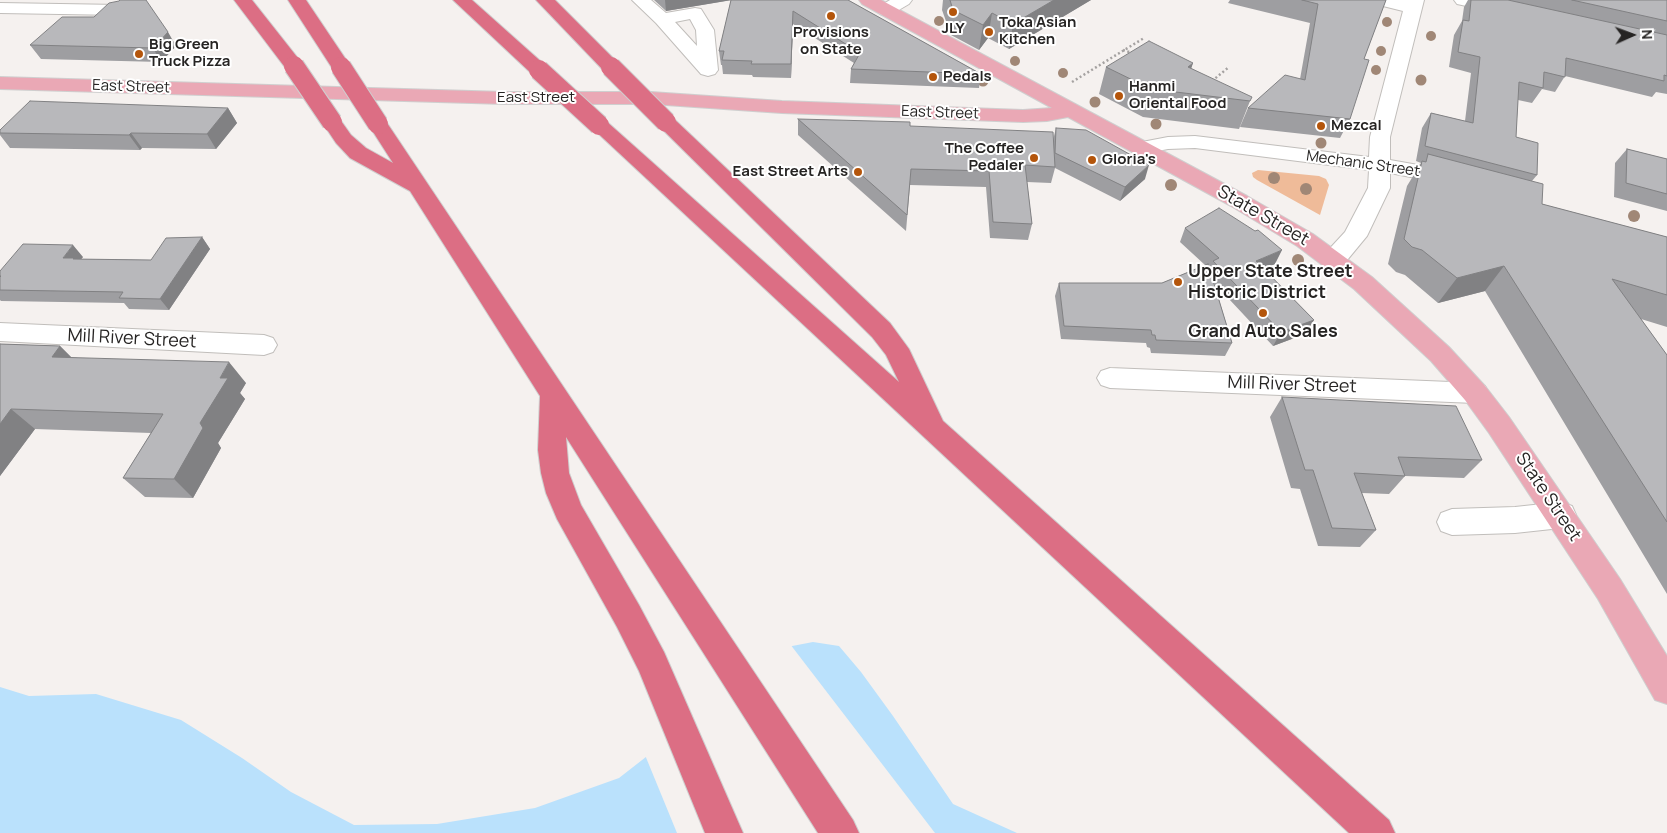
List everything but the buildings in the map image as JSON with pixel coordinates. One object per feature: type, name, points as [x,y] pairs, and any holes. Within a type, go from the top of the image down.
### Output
[{"type":"highway","points":[[243,0],[294,66],[343,140],[358,153],[419,187]]},
{"type":"highway","points":[[297,0],[840,833]]},
{"type":"highway","points":[[462,0],[1376,833]]},
{"type":"highway","points":[[544,0],[780,234],[881,330],[896,349],[907,370],[931,427]]},
{"type":"highway","points":[[554,394],[551,424],[552,450],[555,472],[561,493],[568,510],[628,616],[667,699],[724,833]]},
{"type":"main road","name":"State Street","points":[[868,0],[1239,201],[1305,240],[1363,283],[1414,328],[1475,393],[1526,462],[1561,514],[1614,597],[1667,688]]},
{"type":"main road","name":"East Street","points":[[0,82],[476,98],[651,98],[782,107],[1023,116],[1047,115],[1071,110]]},
{"type":"street","points":[[641,0],[662,19]]},
{"type":"street","points":[[886,10],[903,0]]},
{"type":"street","points":[[1332,259],[1348,246],[1361,228],[1379,188],[1381,165],[1380,137],[1414,4],[1381,0]]},
{"type":"street","points":[[1463,0],[1522,13]]},
{"type":"street","points":[[0,8],[120,10]]},
{"type":"street","name":"Mechanic Street","points":[[1142,148],[1168,143],[1195,142],[1422,171],[1476,185]]},
{"type":"street","name":"Mill River Street","points":[[0,332],[264,345]]},
{"type":"street","name":"Mill River Street","points":[[1110,378],[1475,393]]},
{"type":"street","points":[[1452,522],[1515,520],[1561,514]]},
{"type":"path","points":[[1068,85],[1144,38]]},
{"type":"path","points":[[1123,50],[1139,56]]},
{"type":"path","points":[[1204,79],[1212,82],[1229,67]]},
{"type":"shaded area","points":[[1258,170],[1319,176],[1326,179],[1329,185],[1320,215],[1257,180],[1253,177],[1252,173]]},
{"type":"water","points":[[813,642],[839,646],[861,672],[893,716],[953,804],[1017,833],[0,833],[0,687],[29,696],[96,694],[181,720],[242,758],[291,792],[354,825],[437,824],[535,808],[619,778],[787,647]]},
{"type":"pier","points":[[790,644],[935,833],[677,833],[645,755],[786,645]]},
{"type":"place","name":"JLY","points":[[953,12]]},
{"type":"place","name":"Provisions on State","points":[[831,16]]},
{"type":"place","name":"Toka Asian Kitchen","points":[[989,32]]},
{"type":"place","name":"Big Green Truck Pizza","points":[[139,54]]},
{"type":"place","name":"Pedals","points":[[933,77]]},
{"type":"place","name":"Hanmi Oriental Food","points":[[1119,96]]},
{"type":"place","name":"Mezcal","points":[[1321,126]]},
{"type":"place","name":"The Coffee Pedaler","points":[[1034,158]]},
{"type":"place","name":"Gloria's","points":[[1092,160]]},
{"type":"place","name":"East Street Arts","points":[[858,172]]},
{"type":"place","name":"Upper State Street Historic District","points":[[1178,282]]},
{"type":"place","name":"Grand Auto Sales","points":[[1263,313]]}]
